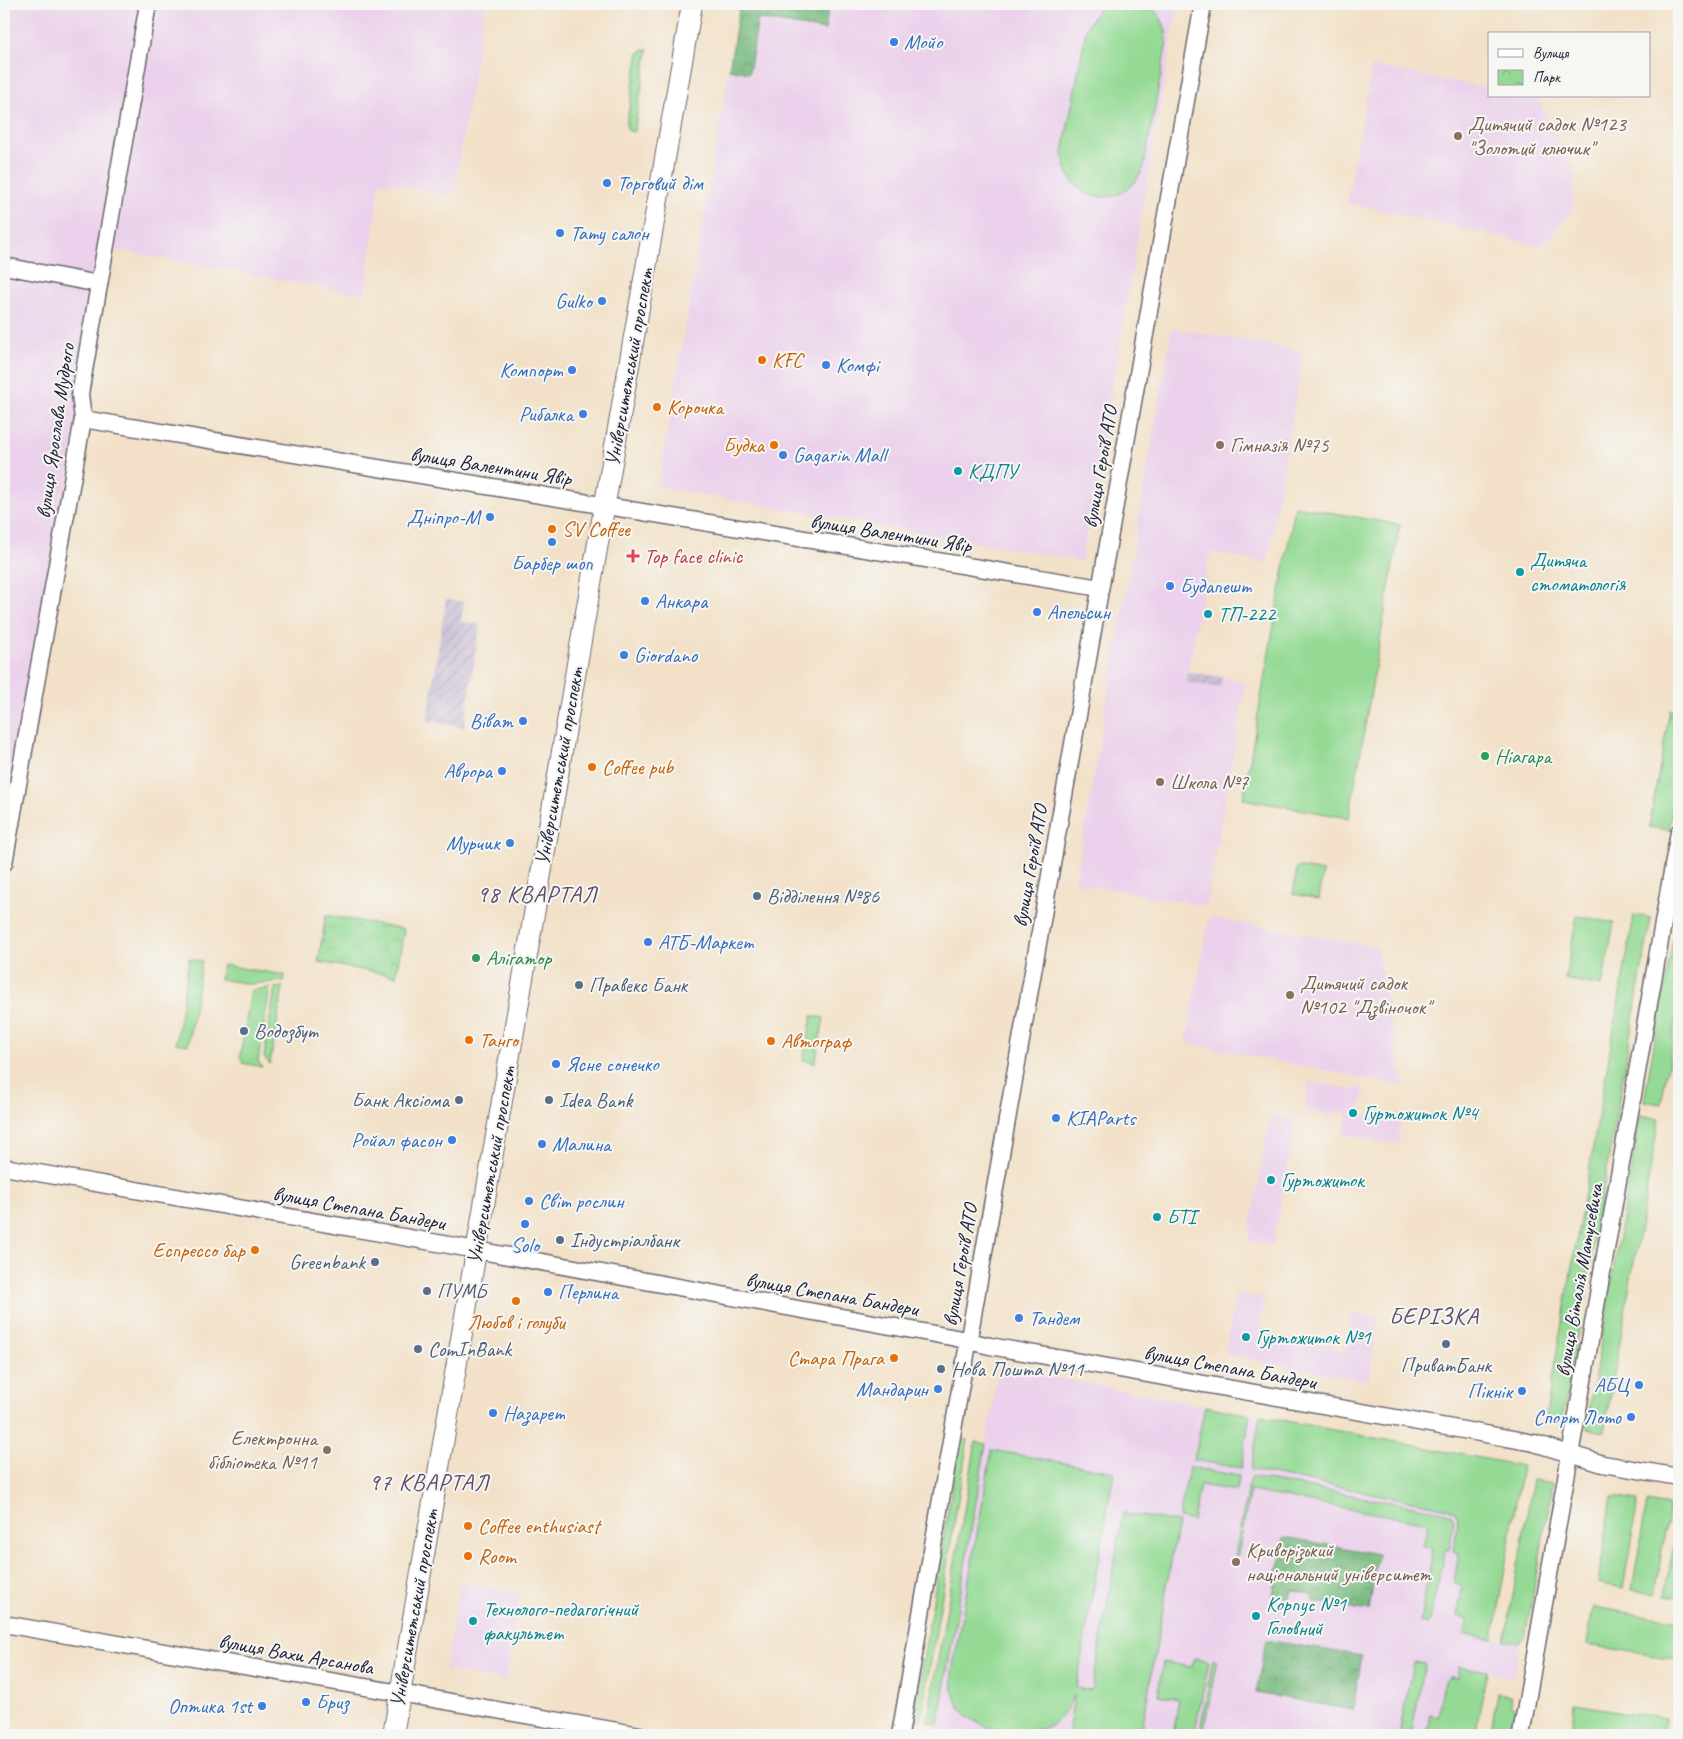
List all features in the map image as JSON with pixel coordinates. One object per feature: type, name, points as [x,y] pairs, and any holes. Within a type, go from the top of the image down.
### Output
[{"type":"main road","name":"Університетський проспект","points":[[392,1735],[692,4]]},
{"type":"street","name":"вулиця Ярослава Мудрого","points":[[4,863],[83,419],[80,394],[148,4]]},
{"type":"street","name":"вулиця Героїв АТО","points":[[900,1735],[1203,4]]},
{"type":"street","points":[[4,266],[99,284]]},
{"type":"street","name":"вулиця Валентини Явір","points":[[83,419],[1100,588]]},
{"type":"street","name":"вулиця Віталія Матусевича","points":[[1522,1735],[1679,832]]},
{"type":"street","name":"вулиця Степана Бандери","points":[[4,1167],[476,1250],[1534,1443],[1602,1464],[1679,1477]]},
{"type":"street","name":"вулиця Вахи Арсанова","points":[[4,1624],[640,1735]]},
{"type":"shaded area","points":[[4,4],[485,4],[453,195],[380,182],[365,295],[106,248],[4,863]]},
{"type":"shaded area","points":[[740,4],[1178,4],[1082,561],[658,487]]},
{"type":"shaded area","name":"Дитячий садок №123 \"Золотий ключик\"","points":[[1372,66],[1488,88],[1488,98],[1537,98],[1575,175],[1572,211],[1542,246],[1347,203]]},
{"type":"shaded area","points":[[1172,328],[1304,351],[1267,563],[1210,552],[1188,671],[1246,682],[1206,906],[1075,883]]},
{"type":"shaded area","points":[[446,599],[464,602],[461,622],[480,624],[464,727],[427,721]]},
{"type":"shaded area","points":[[1188,672],[1222,677],[1220,688],[1186,682]]},
{"type":"shaded area","name":"Дитячий садок №102 \"Дзвіночок\"","points":[[1209,917],[1377,947],[1403,1086],[1186,1043]]},
{"type":"shaded area","name":"Гуртожиток №4","points":[[1308,1082],[1357,1090],[1357,1087],[1364,1088],[1360,1114],[1371,1116],[1372,1113],[1400,1118],[1398,1144],[1344,1135],[1346,1113],[1337,1111],[1336,1115],[1305,1110]]},
{"type":"shaded area","name":"Гуртожиток","points":[[1270,1116],[1295,1120],[1273,1245],[1248,1241]]},
{"type":"shaded area","name":"Гуртожиток №1","points":[[1236,1293],[1264,1298],[1258,1336],[1272,1338],[1273,1335],[1334,1346],[1334,1349],[1345,1351],[1352,1313],[1379,1318],[1368,1381],[1225,1355]]},
{"type":"shaded area","name":"Криворізький національний університет","points":[[999,1367],[1522,1466],[1493,1639],[1519,1643],[1514,1676],[1487,1672],[1475,1735],[936,1735]]},
{"type":"shaded area","points":[[460,1583],[521,1593],[506,1681],[445,1671]]},
{"type":"green space","points":[[740,4],[829,4],[825,30],[758,19],[749,73],[729,69]]},
{"type":"green space","points":[[1107,4],[1146,4],[1151,7],[1162,20],[1166,30],[1167,42],[1144,166],[1135,181],[1124,191],[1111,196],[1097,196],[1085,192],[1074,183],[1066,170],[1063,152],[1087,26],[1098,10]]},
{"type":"green space","points":[[648,50],[634,132],[629,131],[626,126],[639,52]]},
{"type":"green space","points":[[1295,506],[1400,525],[1349,818],[1243,799]]},
{"type":"green space","points":[[1670,710],[1679,712],[1679,771],[1669,830],[1649,827]]},
{"type":"green space","points":[[1297,867],[1323,872],[1319,899],[1293,894]]},
{"type":"green space","points":[[326,915],[404,929],[396,976],[318,962]]},
{"type":"green space","points":[[1634,915],[1651,918],[1562,1422],[1545,1419]]},
{"type":"green space","points":[[1577,916],[1614,923],[1602,986],[1565,979]]},
{"type":"green space","points":[[1677,917],[1679,918],[1679,1004],[1661,1104],[1644,1101]]},
{"type":"green space","points":[[189,959],[202,961],[188,1045],[176,1043]]},
{"type":"green space","points":[[223,965],[285,975],[284,981],[249,984],[220,979]]},
{"type":"green space","points":[[283,987],[270,1064],[264,1057],[275,988]]},
{"type":"green space","points":[[270,988],[258,1061],[262,1067],[242,1063],[243,1059],[240,1058],[251,990]]},
{"type":"green space","points":[[812,1016],[824,1018],[815,1063],[803,1060]]},
{"type":"green space","points":[[1640,1115],[1659,1119],[1604,1432],[1586,1428]]},
{"type":"green space","points":[[1205,1406],[1250,1415],[1241,1468],[1194,1460]]},
{"type":"green space","points":[[1260,1416],[1522,1466],[1493,1639],[1465,1634],[1467,1620],[1458,1616],[1462,1585],[1454,1583],[1459,1553],[1453,1551],[1458,1523],[1455,1512],[1448,1508],[1251,1470]]},
{"type":"green space","points":[[960,1439],[968,1440],[921,1721],[913,1720]]},
{"type":"green space","points":[[976,1442],[986,1444],[938,1724],[927,1722]]},
{"type":"green space","points":[[992,1450],[1114,1472],[1076,1688],[1092,1690],[1123,1513],[1178,1522],[1141,1735],[1068,1735],[1074,1695],[1059,1719],[1051,1725],[1025,1732],[996,1730],[982,1725],[970,1718],[960,1708],[954,1695],[952,1672]]},
{"type":"green space","points":[[1189,1467],[1239,1476],[1237,1491],[1200,1485],[1193,1521],[1179,1518]]},
{"type":"green space","points":[[1250,1477],[1447,1512],[1452,1515],[1454,1522],[1449,1550],[1445,1549],[1429,1624],[1420,1622],[1433,1548],[1423,1546],[1428,1523],[1250,1491],[1238,1555],[1235,1555]]},
{"type":"green space","points":[[1533,1480],[1553,1483],[1525,1637],[1519,1643],[1505,1641]]},
{"type":"green space","points":[[1612,1497],[1638,1501],[1623,1588],[1598,1583]]},
{"type":"green space","points":[[1647,1502],[1669,1506],[1655,1594],[1632,1590]]},
{"type":"green space","points":[[1679,1512],[1679,1598],[1665,1596]]},
{"type":"green space","points":[[1284,1537],[1378,1554],[1369,1611],[1312,1601],[1313,1594],[1292,1591],[1290,1598],[1273,1595]]},
{"type":"green space","points":[[1593,1607],[1679,1621],[1679,1641],[1676,1659],[1587,1645]]},
{"type":"green space","points":[[1266,1640],[1362,1656],[1353,1710],[1256,1693]]},
{"type":"green space","points":[[1194,1658],[1209,1661],[1194,1735],[1173,1735],[1179,1699],[1158,1695],[1163,1662],[1192,1667]]},
{"type":"green space","points":[[1213,1659],[1217,1660],[1203,1733],[1213,1735],[1199,1735]]},
{"type":"green space","points":[[1413,1662],[1425,1664],[1411,1735],[1399,1735]]},
{"type":"green space","points":[[1459,1667],[1487,1671],[1475,1735],[1427,1735],[1430,1714],[1438,1716],[1444,1681],[1450,1677],[1457,1678]]},
{"type":"green space","points":[[1497,1693],[1511,1695],[1510,1705],[1515,1709],[1510,1735],[1490,1735]]},
{"type":"green space","points":[[1575,1704],[1666,1719],[1663,1735],[1570,1735]]},
{"type":"place","name":"Мойо","points":[[894,42]]},
{"type":"place","name":"Дитячий садок №123 \"Золотий ключик\"","points":[[1458,136]]},
{"type":"place","name":"Торговий дім","points":[[607,183]]},
{"type":"place","name":"Тату салон","points":[[560,233]]},
{"type":"place","name":"Gulko","points":[[602,301]]},
{"type":"place","name":"KFC","points":[[762,360]]},
{"type":"place","name":"Комфі","points":[[826,365]]},
{"type":"place","name":"Компорт","points":[[572,370]]},
{"type":"place","name":"Корочка","points":[[657,407]]},
{"type":"place","name":"Рибалка","points":[[583,414]]},
{"type":"place","name":"Будка","points":[[774,445]]},
{"type":"place","name":"Гімназія №75","points":[[1220,445]]},
{"type":"place","name":"Gagarin Mall","points":[[783,455]]},
{"type":"place","name":"КДПУ","points":[[958,471]]},
{"type":"place","name":"Дніпро-М","points":[[490,517]]},
{"type":"place","name":"SV Coffee","points":[[552,529]]},
{"type":"place","name":"Барбер шоп","points":[[552,542]]},
{"type":"place","name":"Top face clinic","points":[[633,556]]},
{"type":"place","name":"Дитяча стоматологія","points":[[1520,572]]},
{"type":"place","name":"Будапешт","points":[[1170,586]]},
{"type":"place","name":"Анкара","points":[[645,601]]},
{"type":"place","name":"Апельсин","points":[[1037,612]]},
{"type":"place","name":"ТП-222","points":[[1208,614]]},
{"type":"place","name":"Giordano","points":[[624,655]]},
{"type":"place","name":"Віват","points":[[523,721]]},
{"type":"place","name":"Ніагара","points":[[1485,756]]},
{"type":"place","name":"Coffee pub","points":[[592,767]]},
{"type":"place","name":"Аврора","points":[[502,771]]},
{"type":"place","name":"Школа №7","points":[[1160,782]]},
{"type":"place","name":"Мурчик","points":[[510,843]]},
{"type":"place","name":"Відділення №86","points":[[757,896]]},
{"type":"place","name":"АТБ-Маркет","points":[[648,942]]},
{"type":"place","name":"Алігатор","points":[[476,958]]},
{"type":"place","name":"Правекс Банк","points":[[579,985]]},
{"type":"place","name":"Дитячий садок №102 \"Дзвіночок\"","points":[[1290,995]]},
{"type":"place","name":"Водозбут","points":[[244,1031]]},
{"type":"place","name":"Танго","points":[[469,1040]]},
{"type":"place","name":"Автограф","points":[[771,1041]]},
{"type":"place","name":"Ясне сонечко","points":[[556,1064]]},
{"type":"place","name":"Банк Аксіома","points":[[459,1100]]},
{"type":"place","name":"Idea Bank","points":[[549,1100]]},
{"type":"place","name":"Гуртожиток №4","points":[[1353,1113]]},
{"type":"place","name":"KIAParts","points":[[1056,1118]]},
{"type":"place","name":"Ройал фасон","points":[[452,1140]]},
{"type":"place","name":"Малина","points":[[542,1144]]},
{"type":"place","name":"Гуртожиток","points":[[1271,1180]]},
{"type":"place","name":"Світ рослин","points":[[529,1201]]},
{"type":"place","name":"БТІ","points":[[1157,1217]]},
{"type":"place","name":"Solo","points":[[525,1224]]},
{"type":"place","name":"Індустріалбанк","points":[[560,1240]]},
{"type":"place","name":"Еспрессо бар","points":[[255,1250]]},
{"type":"place","name":"Greenbank","points":[[375,1262]]},
{"type":"place","name":"ПУМБ","points":[[427,1291]]},
{"type":"place","name":"Перлина","points":[[548,1292]]},
{"type":"place","name":"Любов і голуби","points":[[516,1301]]},
{"type":"place","name":"Тандем","points":[[1019,1318]]},
{"type":"place","name":"Гуртожиток №1","points":[[1246,1337]]},
{"type":"place","name":"ПриватБанк","points":[[1446,1344]]},
{"type":"place","name":"ComInBank","points":[[418,1349]]},
{"type":"place","name":"Стара Прага","points":[[894,1358]]},
{"type":"place","name":"Нова Пошта №11","points":[[941,1369]]},
{"type":"place","name":"АБЦ","points":[[1639,1385]]},
{"type":"place","name":"Мандарин","points":[[938,1389]]},
{"type":"place","name":"Пікнік","points":[[1522,1391]]},
{"type":"place","name":"Назарет","points":[[493,1413]]},
{"type":"place","name":"Спорт Лото","points":[[1631,1417]]},
{"type":"place","name":"Електронна бібліотека №11","points":[[327,1450]]},
{"type":"place","name":"Coffee enthusiast","points":[[468,1526]]},
{"type":"place","name":"Room","points":[[468,1556]]},
{"type":"place","name":"Криворізький національний університет","points":[[1236,1562]]},
{"type":"place","name":"Корпус №1 Головний","points":[[1256,1616]]},
{"type":"place","name":"Технолого-педагогічний факультет","points":[[473,1621]]},
{"type":"place","name":"Бриз","points":[[306,1702]]},
{"type":"place","name":"Оптика 1st","points":[[262,1706]]},
{"type":"district","name":"98 КВАРТАЛ","points":[[537,894]]},
{"type":"district","name":"БЕРІЗКА","points":[[1434,1316]]},
{"type":"district","name":"97 КВАРТАЛ","points":[[429,1482]]}]
